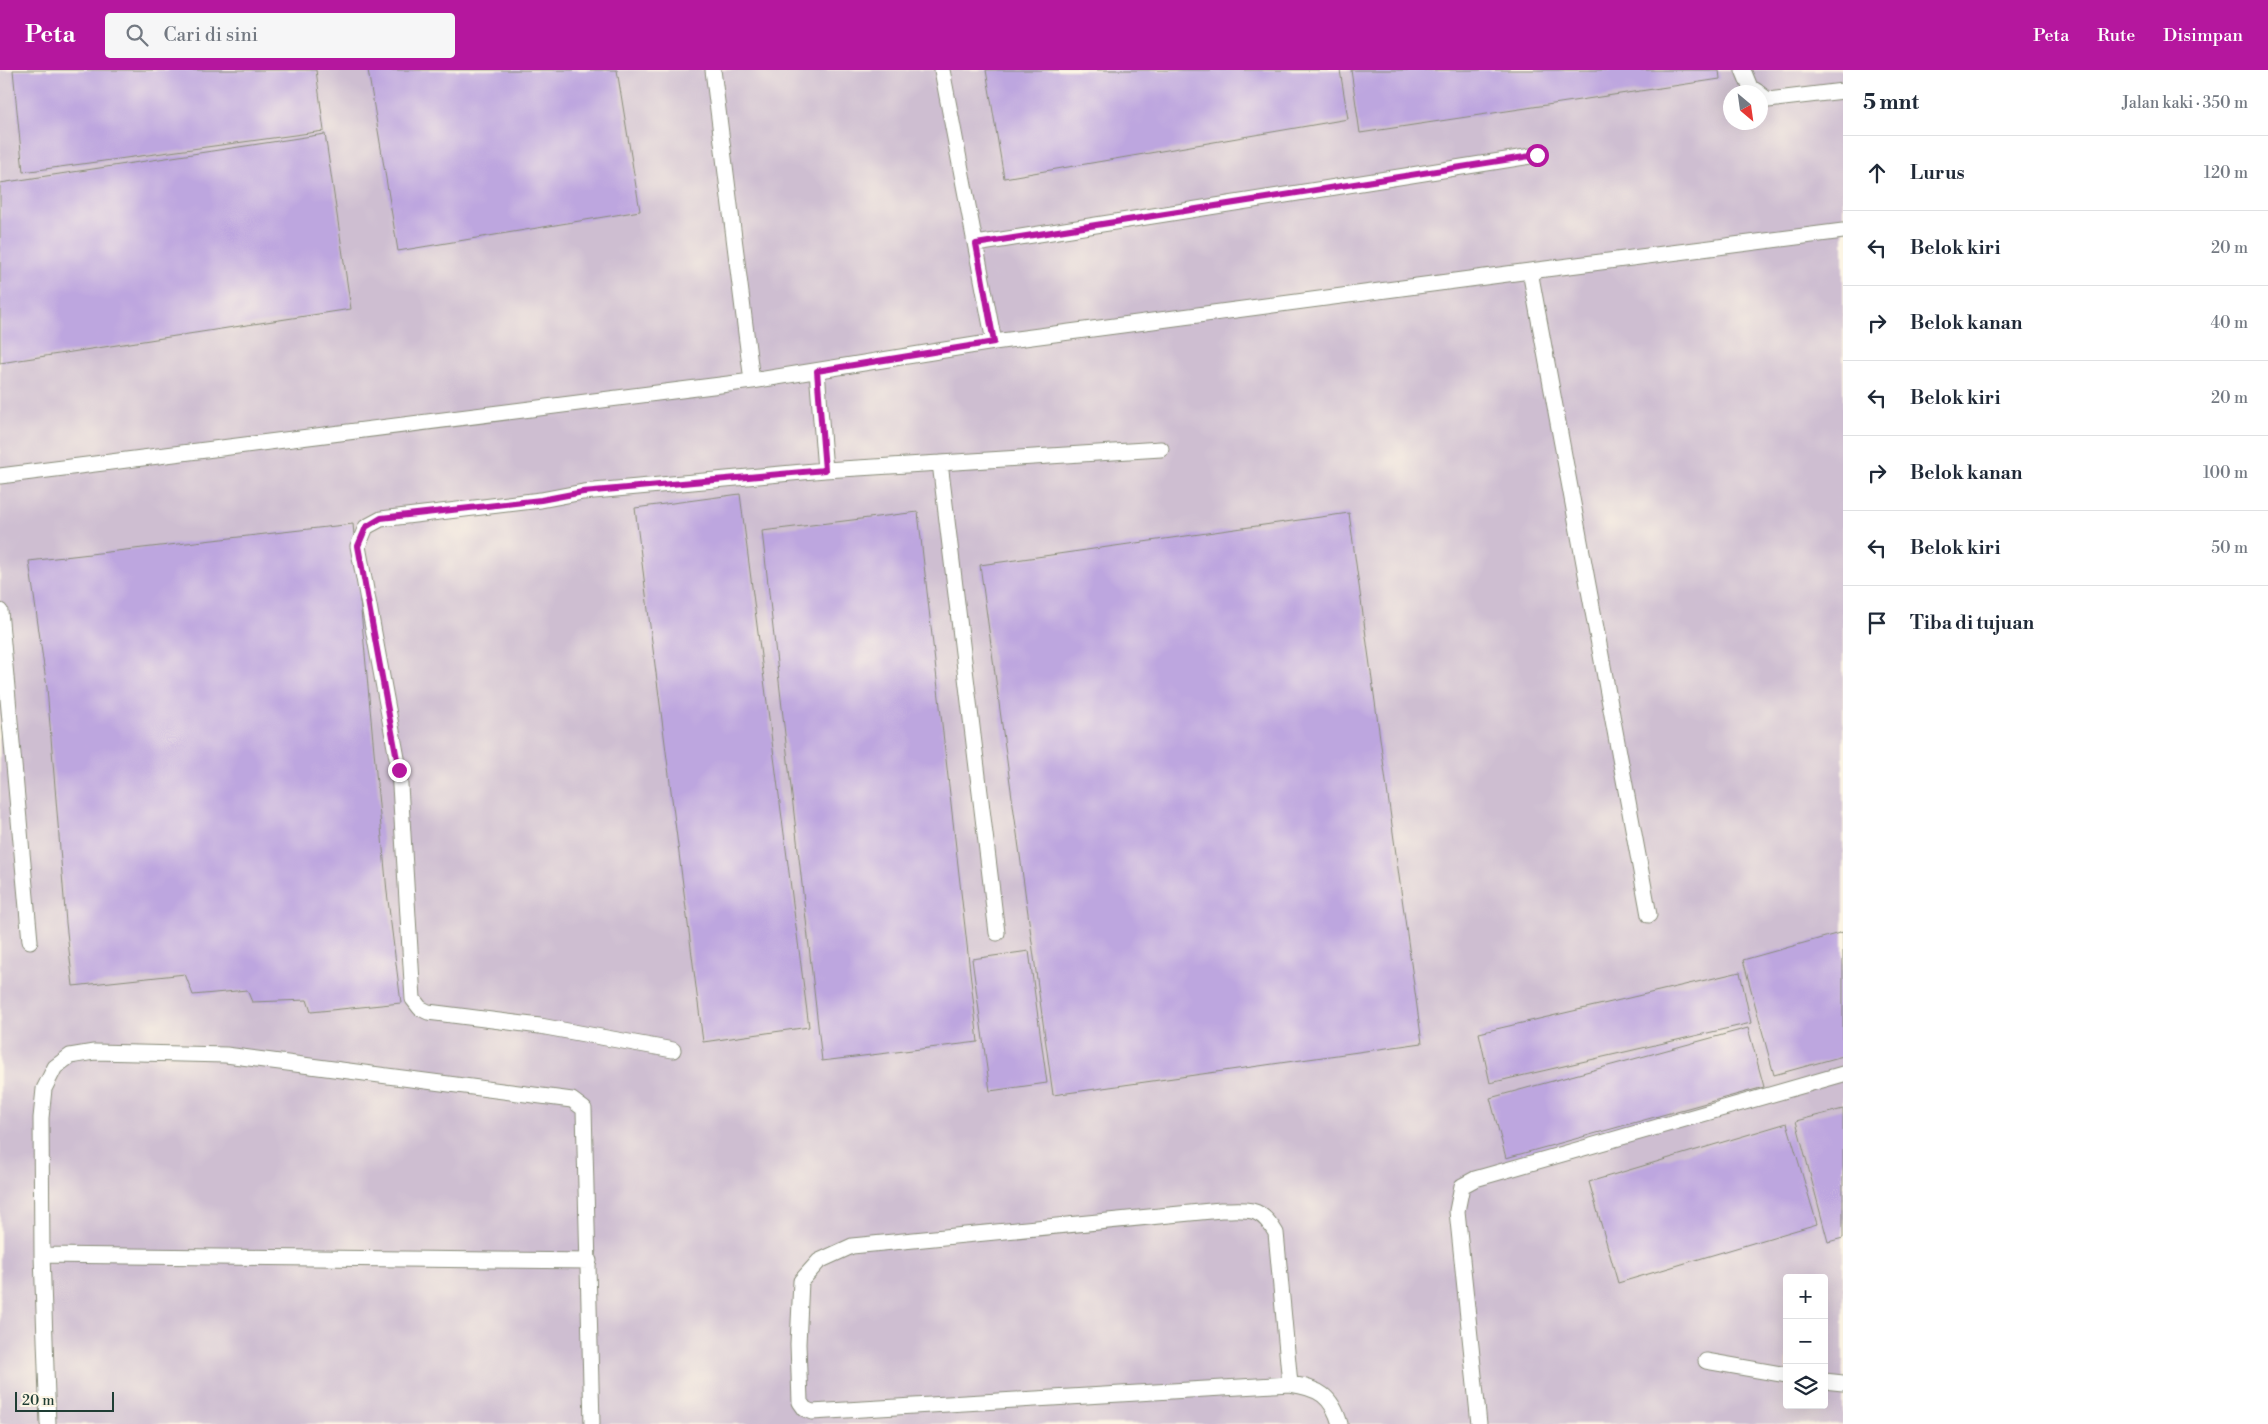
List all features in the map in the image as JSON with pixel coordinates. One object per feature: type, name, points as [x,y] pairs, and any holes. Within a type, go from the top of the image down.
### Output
[{"type":"lane","points":[[713,70],[752,381]]},
{"type":"lane","points":[[942,70],[994,342]]},
{"type":"lane","points":[[1743,70],[1749,85]]},
{"type":"lane","points":[[1768,100],[1843,91]]},
{"type":"lane","points":[[976,244],[1537,155]]},
{"type":"lane","points":[[0,476],[752,381],[994,342],[1843,231]]},
{"type":"lane","points":[[1530,271],[1649,915]]},
{"type":"lane","points":[[817,371],[825,470]]},
{"type":"lane","points":[[673,1050],[540,1026],[428,1012],[420,1008],[413,999],[399,770],[358,546],[366,527],[381,518],[541,500],[583,492],[825,470],[1161,449]]},
{"type":"lane","points":[[940,463],[998,933]]},
{"type":"lane","points":[[0,611],[30,941]]},
{"type":"lane","points":[[48,1424],[42,1255],[40,1118],[44,1089],[55,1067],[70,1056],[94,1052],[226,1055],[572,1100],[584,1109],[592,1424]]},
{"type":"lane","points":[[1479,1424],[1457,1211],[1462,1186],[1475,1179],[1843,1074]]},
{"type":"lane","points":[[1290,1384],[1276,1233],[1267,1218],[1253,1210],[1221,1210],[852,1246],[819,1261],[801,1281],[798,1344],[800,1402],[805,1409],[812,1412],[1290,1384],[1309,1387],[1319,1392],[1335,1406],[1340,1424]]},
{"type":"lane","points":[[42,1255],[589,1261]]},
{"type":"lane","points":[[1706,1361],[1783,1374]]},
{"type":"lane","points":[[1828,1381],[1843,1383]]},
{"type":"shaded area","points":[[0,70],[1843,70],[1843,1424],[0,1424]]},
{"type":"building","points":[[13,70],[316,70],[324,131],[23,172]]},
{"type":"building","points":[[368,70],[617,70],[640,211],[398,251]]},
{"type":"building","points":[[986,70],[1340,70],[1348,119],[1004,178]]},
{"type":"building","points":[[1351,70],[1719,70],[1720,79],[1360,133]]},
{"type":"building","points":[[325,134],[351,309],[0,363],[0,183]]},
{"type":"building","points":[[740,494],[809,1027],[703,1042],[635,508]]},
{"type":"building","points":[[918,512],[978,1042],[822,1061],[762,531]]},
{"type":"building","points":[[1349,513],[1422,1043],[1053,1095],[980,565]]},
{"type":"building","points":[[353,524],[387,892],[401,1003],[311,1012],[307,1000],[252,1002],[247,990],[193,995],[185,974],[73,986],[47,688],[29,561]]},
{"type":"building","points":[[1843,932],[1843,1056],[1774,1075],[1743,960]]},
{"type":"building","points":[[1029,951],[1047,1083],[990,1091],[972,959]]},
{"type":"building","points":[[1740,972],[1751,1023],[1490,1083],[1479,1033]]},
{"type":"building","points":[[1748,1028],[1764,1087],[1506,1158],[1490,1098]]},
{"type":"building","points":[[1843,1109],[1843,1238],[1828,1242],[1796,1121]]},
{"type":"building","points":[[1787,1123],[1817,1224],[1618,1283],[1589,1182]]},
{"type":"route","points":[[399,770],[358,546],[366,527],[381,518],[541,500],[583,492],[825,470],[817,371],[994,342],[976,244],[1537,155]]}]
